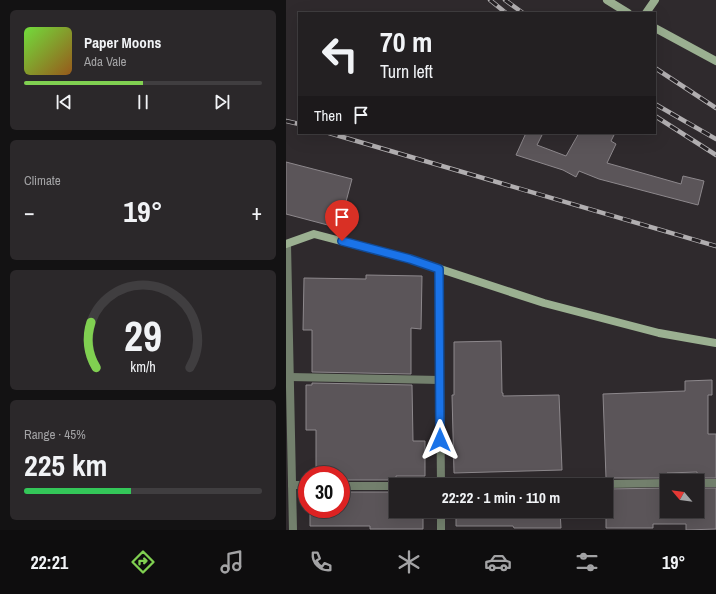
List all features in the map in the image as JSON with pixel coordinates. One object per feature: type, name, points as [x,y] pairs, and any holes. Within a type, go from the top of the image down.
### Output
[{"type":"street","points":[[607,0],[626,12]]},
{"type":"street","points":[[647,12],[655,0]]},
{"type":"street","points":[[656,29],[716,61]]},
{"type":"street","points":[[293,530],[286,244],[314,234],[410,259],[544,303],[659,333],[716,343]]},
{"type":"street","points":[[439,269],[441,478]]},
{"type":"street","points":[[290,377],[440,380]]},
{"type":"street","points":[[613,484],[660,483]]},
{"type":"street","points":[[704,483],[716,483]]},
{"type":"street","points":[[292,485],[298,485]]},
{"type":"street","points":[[350,486],[389,486]]},
{"type":"street","points":[[441,518],[441,530]]},
{"type":"building","points":[[526,134],[542,134],[537,145],[566,156],[578,134],[614,134],[611,141],[616,144],[607,163],[681,184],[683,176],[704,181],[698,205],[599,179],[579,171],[576,177],[563,170],[516,155]]},
{"type":"building","points":[[286,162],[352,179],[339,228],[286,214]]},
{"type":"building","points":[[366,275],[422,276],[421,329],[411,328],[411,374],[312,372],[312,330],[303,330],[304,278],[366,279]]},
{"type":"building","points":[[501,341],[503,396],[559,395],[562,470],[454,473],[452,395],[454,395],[454,342]]},
{"type":"building","points":[[712,380],[712,395],[708,395],[708,434],[716,434],[716,478],[704,478],[704,474],[697,474],[697,472],[660,474],[660,478],[606,478],[603,394],[685,391],[685,381]]},
{"type":"building","points":[[312,383],[412,385],[413,441],[425,441],[425,476],[396,476],[396,478],[389,478],[389,480],[350,480],[350,466],[316,466],[316,430],[306,430],[306,385],[312,385]]},
{"type":"building","points":[[660,488],[660,518],[704,518],[704,488],[716,488],[716,529],[686,530],[686,524],[653,524],[653,528],[606,528],[606,518],[613,518],[613,489]]},
{"type":"building","points":[[350,492],[389,492],[389,518],[423,518],[423,529],[370,529],[370,526],[310,526],[310,518],[350,518]]},
{"type":"building","points":[[456,518],[560,518],[561,528],[514,528],[513,526],[456,526]]},
{"type":"railway","points":[[490,0],[505,12]]},
{"type":"railway","points":[[505,0],[522,12]]},
{"type":"railway","points":[[656,69],[716,108]]},
{"type":"railway","points":[[656,105],[716,139]]},
{"type":"railway","points":[[656,117],[716,155]]},
{"type":"railway","points":[[286,121],[298,124]]},
{"type":"railway","points":[[332,134],[716,246]]},
{"type":"route","points":[[342,241],[410,259],[439,269],[440,440]]}]
